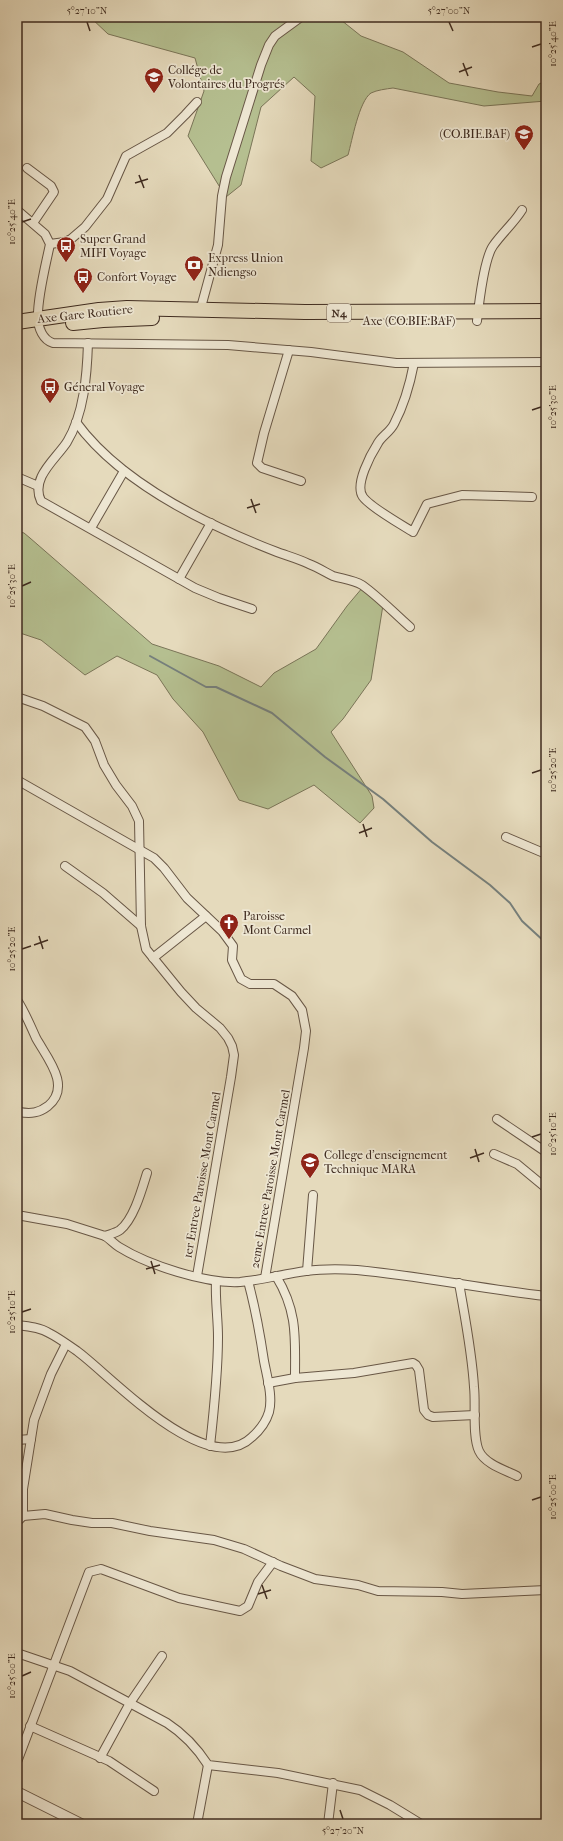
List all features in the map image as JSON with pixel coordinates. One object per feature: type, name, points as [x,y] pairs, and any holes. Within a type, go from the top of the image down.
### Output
[{"type":"highway","name":"Axe (CO.BIE.BAF)","points":[[200,315],[420,317],[477,316],[546,311]]},
{"type":"highway","name":"Axe Gare Routiere","points":[[17,322],[39,323],[103,320],[163,314],[200,315]]},
{"type":"highway","name":"Axe (CO.BIE.BAF)","points":[[477,316],[546,320]]},
{"type":"highway","name":"Axe Gare Routiere","points":[[17,331],[39,323]]},
{"type":"street","points":[[200,315],[218,245],[222,196],[226,177],[261,65],[272,40],[301,17]]},
{"type":"street","points":[[50,244],[65,242],[85,227],[108,199],[126,156],[167,133],[197,102]]},
{"type":"street","points":[[28,168],[51,186],[54,192],[33,223]]},
{"type":"street","points":[[17,210],[44,234],[50,244],[39,323],[46,340],[53,343],[228,345],[289,350],[382,362],[546,362]]},
{"type":"street","points":[[477,316],[487,260],[490,252],[522,210]]},
{"type":"street","points":[[88,343],[84,388],[76,422],[66,443],[48,465],[38,486],[41,501],[179,579],[219,598],[252,609]]},
{"type":"street","points":[[289,350],[257,463],[258,466],[262,468],[301,481]]},
{"type":"street","points":[[414,363],[406,395],[394,424],[379,441],[365,468],[360,489],[363,497],[392,519],[413,532],[426,504],[462,495],[532,497]]},
{"type":"street","points":[[76,422],[95,446],[124,471],[170,502],[211,524],[246,540],[308,563],[331,575],[357,583],[365,588],[410,627]]},
{"type":"street","points":[[91,528],[124,471]]},
{"type":"street","points":[[17,477],[38,486]]},
{"type":"street","points":[[179,579],[211,524]]},
{"type":"street","name":"1er Entree Paroisse Mont Carmel","points":[[17,697],[43,706],[85,727],[95,741],[104,764],[132,806],[139,821],[141,851],[141,926],[146,949],[181,992],[196,1008],[220,1028],[232,1046],[234,1055],[231,1077],[197,1276]]},
{"type":"street","name":"2eme Entree Paroisse Mont Carmel","points":[[17,780],[154,858],[164,868],[187,898],[222,931],[233,946],[232,960],[241,979],[250,984],[274,984],[292,996],[302,1010],[306,1031],[299,1085],[265,1278]]},
{"type":"street","points":[[506,837],[546,854]]},
{"type":"street","points":[[65,866],[103,893],[141,926]]},
{"type":"street","points":[[153,958],[206,916]]},
{"type":"street","points":[[17,1000],[55,1070],[58,1087],[56,1097],[42,1110],[30,1114],[20,1112]]},
{"type":"street","points":[[497,1119],[546,1152]]},
{"type":"street","points":[[494,1154],[517,1164],[545,1184]]},
{"type":"street","points":[[105,1236],[120,1230],[128,1221],[140,1194],[147,1173]]},
{"type":"street","points":[[307,1270],[313,1195]]},
{"type":"street","points":[[17,1215],[67,1224],[105,1236],[118,1246],[135,1255],[168,1268],[216,1281],[248,1281],[307,1270],[355,1270],[546,1296]]},
{"type":"street","points":[[276,1276],[285,1292],[292,1310],[295,1338],[295,1378]]},
{"type":"street","points":[[210,1446],[217,1374],[218,1336],[215,1304],[216,1281]]},
{"type":"street","points":[[17,1325],[48,1332],[77,1351],[121,1390],[180,1433],[210,1446],[234,1447],[251,1439],[263,1427],[269,1411],[268,1383],[260,1335],[248,1281]]},
{"type":"street","points":[[459,1283],[470,1345],[476,1442],[480,1452],[486,1460],[517,1476]]},
{"type":"street","points":[[66,1344],[42,1396],[34,1420],[23,1488],[20,1519],[34,1514],[54,1515],[79,1521],[112,1523],[150,1531],[214,1540],[244,1549],[315,1579],[358,1585],[378,1591],[442,1592],[462,1594],[546,1590]]},
{"type":"street","points":[[268,1383],[295,1378],[354,1373],[413,1363],[419,1370],[424,1410],[428,1415],[433,1417],[475,1415]]},
{"type":"street","points":[[17,1440],[31,1439]]},
{"type":"street","points":[[17,1762],[55,1665],[87,1576],[91,1571],[101,1568],[179,1598],[240,1610],[248,1606],[258,1582],[273,1562]]},
{"type":"street","points":[[17,1653],[70,1671],[179,1731],[194,1746],[208,1765],[197,1824]]},
{"type":"street","points":[[100,1758],[130,1704],[162,1656]]},
{"type":"street","points":[[30,1726],[117,1765],[154,1791]]},
{"type":"street","points":[[208,1765],[278,1773],[333,1783],[360,1790],[390,1805],[421,1824]]},
{"type":"street","points":[[328,1824],[333,1783]]},
{"type":"street","points":[[17,1792],[81,1824]]},
{"type":"green space","points":[[90,17],[334,17],[341,20],[361,36],[403,52],[449,83],[498,92],[532,96],[539,84],[546,81],[546,101],[484,106],[393,88],[376,91],[367,97],[363,104],[356,122],[348,155],[321,168],[311,161],[315,96],[294,77],[261,107],[241,185],[226,197],[188,136],[204,91],[195,58],[108,34]]},
{"type":"green space","points":[[17,531],[24,533],[30,538],[152,644],[219,666],[261,687],[274,673],[316,649],[347,606],[363,587],[383,605],[371,680],[343,719],[331,732],[372,796],[374,808],[360,823],[314,785],[268,809],[239,800],[203,732],[173,699],[157,675],[117,656],[85,675],[41,640],[17,632]]},
{"type":"waterway","points":[[150,656],[206,687],[216,687],[272,713],[325,757],[383,799],[432,842],[490,885],[510,903],[522,921],[546,943]]},
{"type":"place","name":"Collége de Volontaires du Progrés","points":[[154,94]]},
{"type":"place","name":"(CO.BIE.BAF)","points":[[524,151]]},
{"type":"place","name":"Super Grand MIFI Voyage","points":[[66,263]]},
{"type":"place","name":"Express Union Ndiengso","points":[[194,282]]},
{"type":"place","name":"Confort Voyage","points":[[83,294]]},
{"type":"place","name":"Géneral Voyage","points":[[50,404]]},
{"type":"place","name":"Paroisse Mont Carmel","points":[[229,940]]},
{"type":"place","name":"College d'enseignement Technique MARA","points":[[310,1179]]}]
